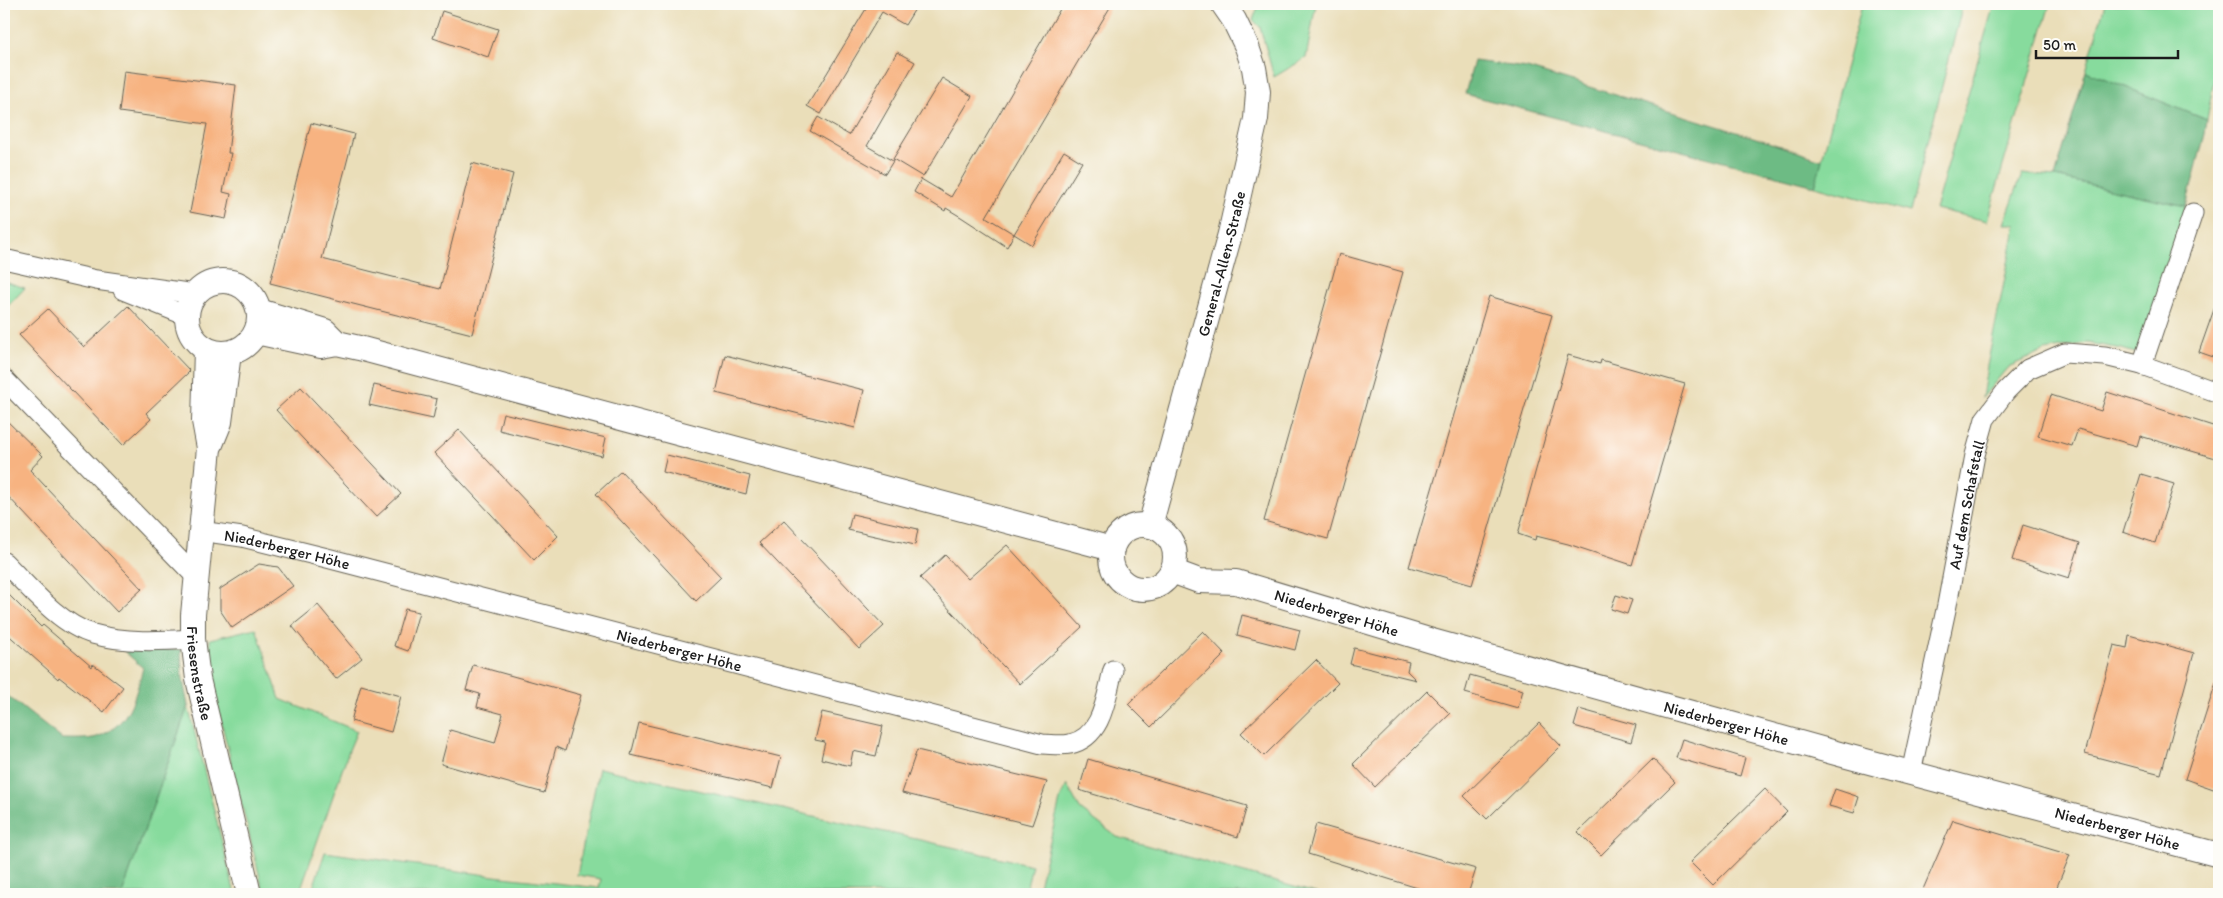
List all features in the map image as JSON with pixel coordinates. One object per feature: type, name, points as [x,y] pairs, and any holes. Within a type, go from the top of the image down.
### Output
[{"type":"street","name":"General-Allen-Straße","points":[[1150,526],[1230,234],[1256,119],[1258,92],[1254,68],[1247,47],[1234,20],[1223,4]]},
{"type":"street","points":[[2142,365],[2192,213]]},
{"type":"street","points":[[4,259],[96,280],[195,294]]},
{"type":"street","points":[[96,280],[186,316]]},
{"type":"street","points":[[234,281],[249,291],[256,300],[258,322],[247,344],[229,353],[216,353],[206,349],[191,335],[187,326],[186,316],[189,303],[195,294],[211,282],[234,281]]},
{"type":"street","points":[[258,322],[321,346],[337,343],[1112,549]]},
{"type":"street","name":"Friesenstraße","points":[[206,349],[204,421],[209,448]]},
{"type":"street","name":"Friesenstraße","points":[[229,353],[220,422],[209,448],[196,577],[193,639],[198,679],[249,894]]},
{"type":"street","name":"Auf dem Schafstall","points":[[1911,773],[1947,606],[1975,455],[1985,419],[2006,390],[2028,369],[2065,353],[2105,356],[2142,365],[2219,393]]},
{"type":"street","points":[[4,379],[196,577]]},
{"type":"street","points":[[1136,526],[1150,526],[1160,530],[1168,537],[1173,546],[1173,563],[1166,579],[1150,588],[1131,587],[1116,576],[1110,558],[1112,549],[1118,536],[1123,532],[1136,526]]},
{"type":"street","name":"Niederberger Höhe","points":[[200,530],[242,537],[336,560],[1042,744],[1069,744],[1083,738],[1101,718],[1113,670]]},
{"type":"street","points":[[4,562],[56,613],[92,634],[124,639],[193,639]]},
{"type":"street","name":"Niederberger Höhe","points":[[1173,563],[1199,581],[1236,582],[1432,641],[1911,773],[2219,855]]},
{"type":"green space","points":[[1259,4],[1316,4],[1306,58],[1274,77],[1260,27],[1253,20]]},
{"type":"green space","points":[[1862,4],[1963,4],[1910,212],[1815,186]]},
{"type":"green space","points":[[1994,4],[2050,4],[1987,221],[1935,209]]},
{"type":"green space","points":[[2105,4],[2219,4],[2219,49],[2207,120],[2086,71]]},
{"type":"green space","points":[[1474,61],[1527,68],[1822,160],[1815,186],[1465,94]]},
{"type":"green space","points":[[2086,71],[2207,120],[2186,206],[2055,177]]},
{"type":"green space","points":[[2022,174],[2055,177],[2186,206],[2143,347],[2135,353],[2087,343],[2045,351],[2008,367],[1982,398],[2016,224],[2004,224]]},
{"type":"green space","points":[[4,281],[25,288],[4,310]]},
{"type":"green space","points":[[256,628],[280,699],[357,731],[299,894],[264,894],[221,721],[210,667],[210,639]]},
{"type":"green space","points":[[181,649],[182,675],[188,706],[122,894],[4,894],[4,693],[62,739],[97,737],[108,732],[124,718],[134,699],[143,668],[124,651]]},
{"type":"green space","points":[[188,706],[235,894],[122,894]]},
{"type":"green space","points":[[599,768],[1032,865],[1025,894],[311,894],[325,852],[494,876],[599,888],[601,879],[577,875]]},
{"type":"green space","points":[[1067,785],[1080,809],[1117,837],[1319,894],[1037,894],[1061,796]]},
{"type":"building","points":[[869,4],[918,4],[905,25],[882,12],[821,114],[807,106]]},
{"type":"building","points":[[1063,4],[1112,4],[986,217],[1014,234],[1007,247],[946,208],[945,211],[914,192],[921,179],[951,197]]},
{"type":"building","points":[[442,11],[498,29],[488,57],[433,38]]},
{"type":"building","points":[[897,52],[915,62],[867,146],[893,161],[885,174],[810,131],[818,117],[849,135]]},
{"type":"building","points":[[124,71],[236,85],[228,153],[231,153],[223,192],[231,194],[226,219],[190,212],[207,124],[119,112]]},
{"type":"building","points":[[942,78],[972,96],[923,177],[893,159]]},
{"type":"building","points":[[311,123],[354,134],[322,259],[440,289],[472,163],[513,174],[472,334],[270,283]]},
{"type":"building","points":[[1064,151],[1082,162],[1032,245],[1014,234]]},
{"type":"building","points":[[1339,254],[1403,272],[1328,539],[1264,521]]},
{"type":"building","points":[[1489,296],[1552,315],[1472,585],[1409,567]]},
{"type":"building","points":[[2217,301],[2219,301],[2219,359],[2199,352]]},
{"type":"building","points":[[128,306],[190,371],[146,413],[151,419],[123,445],[19,335],[48,309],[84,347]]},
{"type":"building","points":[[725,355],[864,390],[855,428],[716,393]]},
{"type":"building","points":[[1568,355],[1600,364],[1601,360],[1685,384],[1632,565],[1568,544],[1536,536],[1535,540],[1518,534]]},
{"type":"building","points":[[374,385],[437,399],[433,419],[369,405]]},
{"type":"building","points":[[301,387],[401,494],[376,517],[276,410]]},
{"type":"building","points":[[2107,392],[2219,428],[2219,459],[2140,436],[2137,446],[2078,429],[2072,446],[2038,436],[2051,395],[2101,411]]},
{"type":"building","points":[[503,413],[606,438],[602,456],[499,430]]},
{"type":"building","points":[[4,418],[43,456],[30,470],[142,589],[117,612],[4,492]]},
{"type":"building","points":[[459,430],[558,536],[534,560],[434,453]]},
{"type":"building","points":[[667,455],[750,476],[746,494],[663,472]]},
{"type":"building","points":[[621,471],[721,577],[696,601],[596,494]]},
{"type":"building","points":[[2141,474],[2174,484],[2155,543],[2123,532]]},
{"type":"building","points":[[852,514],[918,529],[915,545],[848,530]]},
{"type":"building","points":[[784,520],[884,626],[859,649],[759,543]]},
{"type":"building","points":[[2023,525],[2080,543],[2069,578],[2012,560]]},
{"type":"building","points":[[1007,545],[1082,627],[1020,684],[920,578],[945,555],[968,579]]},
{"type":"building","points":[[259,564],[278,567],[293,586],[232,628],[220,610],[220,589]]},
{"type":"building","points":[[4,590],[41,627],[43,625],[92,667],[93,664],[123,687],[104,712],[59,677],[58,679],[4,631]]},
{"type":"building","points":[[1616,595],[1632,600],[1627,614],[1611,609]]},
{"type":"building","points":[[318,605],[362,658],[336,679],[292,626]]},
{"type":"building","points":[[405,609],[419,612],[408,651],[394,646]]},
{"type":"building","points":[[1242,615],[1300,630],[1295,650],[1237,635]]},
{"type":"building","points":[[1203,631],[1225,654],[1151,727],[1128,704]]},
{"type":"building","points":[[2129,635],[2194,653],[2161,774],[2085,754],[2114,645],[2127,648]]},
{"type":"building","points":[[1354,648],[1409,662],[1407,671],[1416,680],[1350,664]]},
{"type":"building","points":[[1316,660],[1338,683],[1264,756],[1241,733]]},
{"type":"building","points":[[473,665],[581,695],[565,751],[556,747],[544,793],[441,764],[450,730],[495,743],[503,714],[477,707],[480,694],[466,690]]},
{"type":"building","points":[[1470,675],[1523,690],[1518,708],[1465,693]]},
{"type":"building","points":[[2216,682],[2219,682],[2219,791],[2185,779]]},
{"type":"building","points":[[361,685],[401,696],[391,732],[351,721]]},
{"type":"building","points":[[1427,691],[1450,714],[1375,787],[1353,764]]},
{"type":"building","points":[[1579,709],[1636,725],[1631,742],[1574,726]]},
{"type":"building","points":[[822,712],[883,726],[876,756],[853,751],[850,766],[821,759],[825,742],[815,740]]},
{"type":"building","points":[[639,723],[781,757],[773,788],[631,755]]},
{"type":"building","points":[[1539,723],[1561,746],[1487,819],[1464,796]]},
{"type":"building","points":[[1682,739],[1745,758],[1740,776],[1676,758]]},
{"type":"building","points":[[917,750],[1047,782],[1032,825],[902,793]]},
{"type":"building","points":[[1088,759],[1247,806],[1238,837],[1079,790]]},
{"type":"building","points":[[1653,759],[1675,782],[1601,855],[1578,832]]},
{"type":"building","points":[[1765,789],[1787,812],[1713,885],[1690,862]]},
{"type":"building","points":[[1835,789],[1859,797],[1854,813],[1829,806]]},
{"type":"building","points":[[1953,820],[2070,855],[2054,894],[1921,894]]},
{"type":"building","points":[[1316,824],[1476,869],[1468,894],[1437,894],[1308,854]]}]
